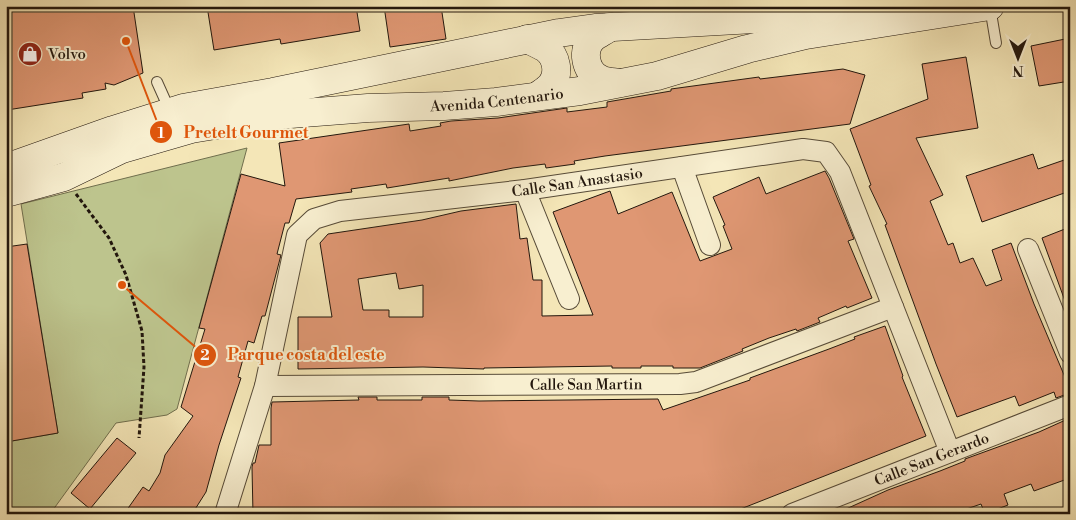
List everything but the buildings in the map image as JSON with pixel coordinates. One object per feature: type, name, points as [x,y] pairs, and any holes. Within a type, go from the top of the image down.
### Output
[{"type":"main road","points":[[6,168],[170,112],[559,33],[770,18],[852,6]]},
{"type":"main road","name":"Avenida Centenario","points":[[6,193],[64,177],[122,149],[191,129],[277,115],[368,108],[461,105],[580,91],[657,76],[747,49],[806,35],[990,6]]},
{"type":"main road","points":[[610,28],[593,38],[587,47],[587,63],[592,73],[600,80],[619,83]]},
{"type":"main road","points":[[527,40],[546,49],[555,60],[556,74],[554,82],[539,96]]},
{"type":"street","name":"Calle San Anastasio","points":[[226,514],[265,386],[297,235],[314,219],[340,211],[526,190],[803,149],[826,152],[840,172],[950,452]]},
{"type":"street","points":[[682,167],[710,245]]},
{"type":"street","points":[[526,190],[569,299]]},
{"type":"street","points":[[1028,249],[1070,353]]},
{"type":"street","name":"Calle San Martin","points":[[265,386],[680,384],[696,382],[893,307]]},
{"type":"street","name":"Calle San Gerardo","points":[[792,514],[1070,405]]},
{"type":"lane","points":[[990,6],[996,43]]},
{"type":"lane","points":[[157,82],[170,112]]},
{"type":"path","points":[[64,177],[109,238],[126,275],[142,331],[144,367],[139,438]]},
{"type":"green space","points":[[247,148],[177,409],[167,415],[116,423],[50,514],[6,514],[6,442],[58,433],[21,204]]},
{"type":"place","name":"Pretelt Gourmet","points":[[126,41]]},
{"type":"place","name":"Volvo","points":[[30,54]]},
{"type":"place","name":"Parque costa del este","points":[[122,285]]}]
